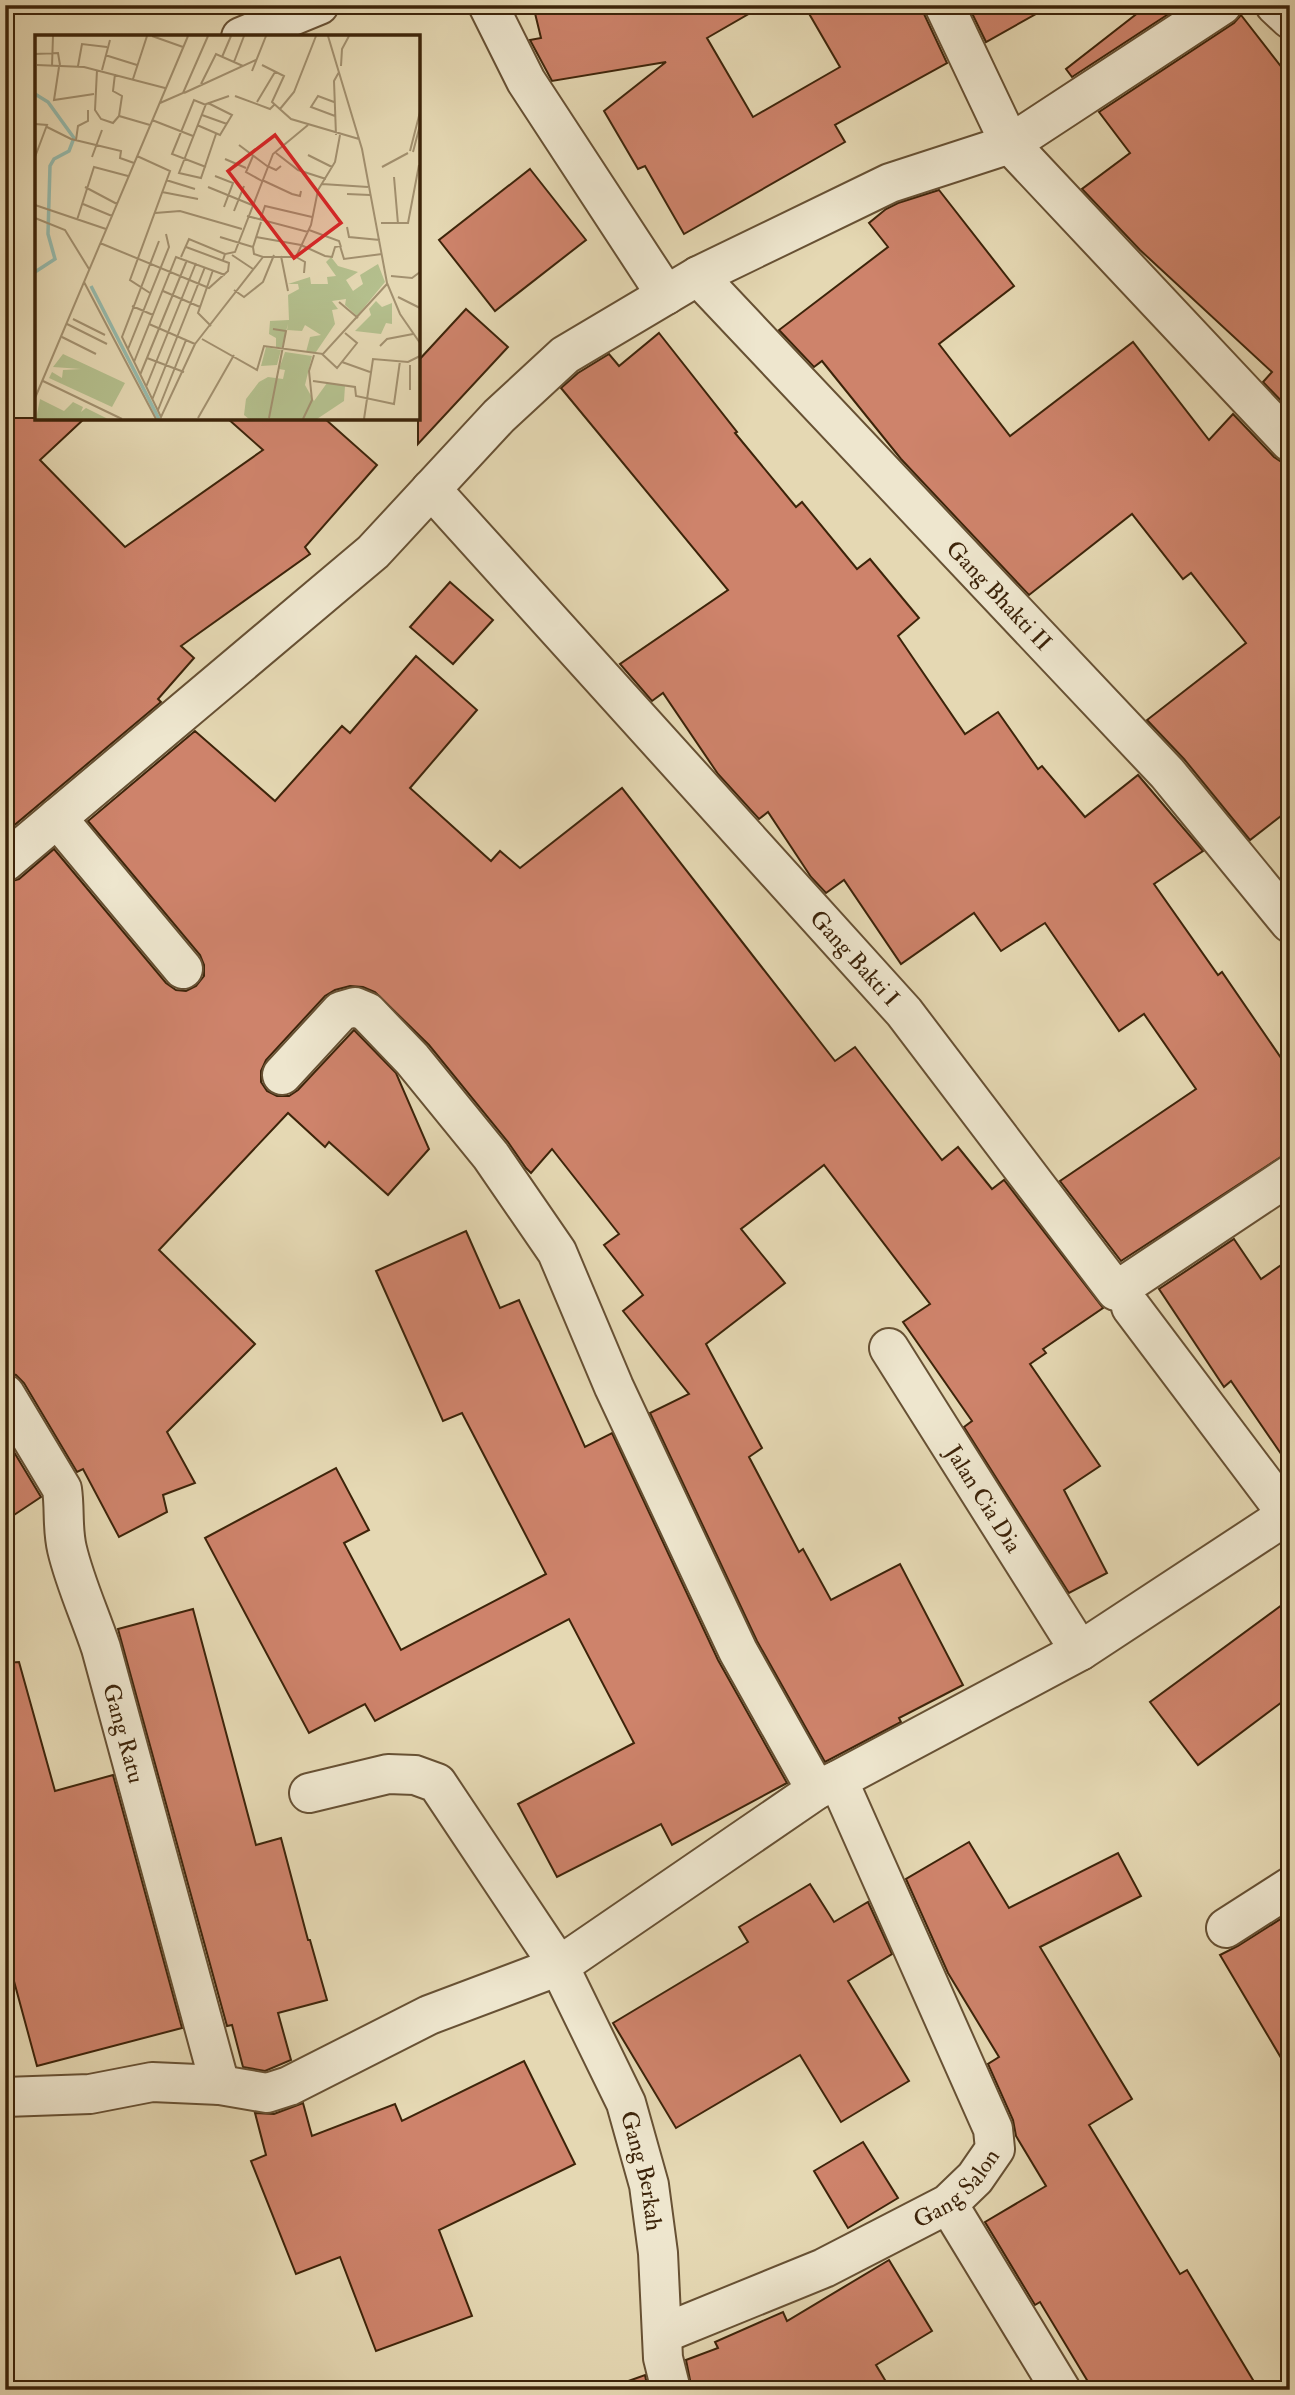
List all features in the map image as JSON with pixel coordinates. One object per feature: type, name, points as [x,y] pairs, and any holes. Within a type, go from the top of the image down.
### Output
[{"type":"street","points":[[246,35],[319,5]]},
{"type":"street","name":"Gang Bhakti II","points":[[488,5],[526,81],[682,285],[1167,773],[1290,923]]},
{"type":"street","points":[[944,5],[1010,144],[1290,442]]},
{"type":"street","points":[[6,860],[373,552],[499,416],[565,355],[682,285],[890,183],[1010,144],[1222,5]]},
{"type":"street","points":[[1275,5],[1290,19]]},
{"type":"street","name":"Gang Bakti I","points":[[431,489],[904,1012],[1116,1290],[1290,1175]]},
{"type":"street","points":[[57,818],[183,969]]},
{"type":"street","name":"Gang Salon","points":[[282,1074],[341,1011],[355,1007],[373,1016],[491,1156],[557,1252],[614,1387],[738,1651],[827,1785],[993,2129],[995,2149],[975,2178],[948,2204],[824,2268],[662,2334]]},
{"type":"street","points":[[5,2097],[90,2094],[152,2082],[220,2085],[267,2093],[289,2086],[429,2015],[559,1966],[827,1785],[1080,1651],[1289,1513],[1131,1307]]},
{"type":"street","name":"Jalan Cia Dia","points":[[889,1348],[1080,1651]]},
{"type":"street","name":"Gang Ratu","points":[[5,1394],[62,1489],[62,1524],[67,1549],[101,1648],[220,2085]]},
{"type":"street","name":"Gang Berkah","points":[[309,1793],[388,1774],[415,1775],[437,1783],[559,1966],[626,2103],[649,2185],[658,2253],[663,2358],[671,2390]]},
{"type":"street","points":[[1226,1928],[1290,1887]]},
{"type":"street","points":[[948,2204],[1061,2390]]},
{"type":"building","points":[[533,5],[764,5],[707,38],[753,117],[840,67],[804,5],[922,5],[947,63],[835,125],[845,142],[684,234],[645,166],[638,169],[604,111],[666,62],[552,81],[530,40],[541,38]]},
{"type":"building","points":[[968,5],[1052,5],[986,42]]},
{"type":"building","points":[[1148,5],[1164,5],[1170,13],[1072,77],[1066,69]]},
{"type":"building","points":[[1241,15],[1290,78],[1290,410],[1263,382],[1272,372],[1140,250],[1082,189],[1130,153],[1099,112],[1234,23]]},
{"type":"building","points":[[530,169],[586,240],[495,311],[439,240]]},
{"type":"building","points":[[939,190],[1014,286],[939,344],[1010,436],[1133,342],[1209,440],[1233,414],[1274,457],[1283,463],[1290,463],[1290,809],[1250,840],[1184,759],[1147,720],[1246,643],[1191,573],[1183,579],[1132,514],[1029,595],[901,459],[822,361],[814,367],[779,330],[888,247],[869,223],[898,203]]},
{"type":"building","points":[[466,309],[508,347],[418,444],[420,359]]},
{"type":"building","points":[[659,333],[737,432],[735,433],[796,507],[802,502],[857,569],[870,559],[919,618],[898,636],[965,734],[998,712],[1038,769],[1042,766],[1085,817],[1138,775],[1203,851],[1154,884],[1218,975],[1222,972],[1290,1071],[1290,1151],[1121,1261],[1060,1181],[1196,1089],[1144,1014],[1119,1031],[1045,923],[1001,951],[974,913],[901,964],[844,880],[826,893],[811,877],[768,812],[759,819],[718,774],[663,693],[652,701],[620,664],[728,590],[561,388],[578,373],[609,354],[619,366]]},
{"type":"building","points":[[5,418],[83,420],[40,460],[125,547],[263,450],[229,420],[326,420],[377,465],[305,547],[310,554],[181,646],[194,658],[158,699],[161,702],[5,833]]},
{"type":"building","points":[[450,582],[493,620],[453,664],[410,627]]},
{"type":"building","points":[[416,656],[477,710],[410,788],[491,861],[500,851],[520,868],[622,788],[835,1061],[855,1047],[942,1160],[958,1147],[992,1189],[1004,1180],[1103,1308],[1043,1349],[1046,1353],[1030,1364],[1100,1466],[1064,1490],[1107,1573],[1069,1593],[964,1427],[972,1421],[903,1322],[930,1304],[824,1165],[741,1229],[785,1283],[706,1344],[762,1448],[749,1457],[799,1552],[803,1549],[831,1600],[900,1564],[963,1685],[899,1718],[901,1722],[825,1762],[757,1641],[650,1413],[689,1394],[623,1311],[643,1295],[604,1245],[619,1234],[552,1149],[531,1173],[429,1045],[375,992],[350,986],[325,996],[266,1060],[261,1071],[261,1082],[267,1091],[277,1096],[289,1096],[298,1090],[354,1030],[396,1073],[429,1149],[388,1195],[329,1142],[325,1147],[288,1113],[159,1250],[255,1344],[167,1432],[195,1483],[163,1495],[167,1512],[119,1537],[83,1469],[77,1472],[24,1383],[16,1375],[5,1372],[5,883],[19,879],[54,849],[166,983],[176,990],[186,991],[196,986],[204,976],[200,955],[88,821],[195,731],[275,801],[342,726],[350,733]]},
{"type":"building","points":[[466,1231],[500,1308],[519,1300],[585,1447],[612,1433],[718,1660],[787,1783],[672,1845],[661,1824],[557,1877],[518,1804],[634,1743],[569,1619],[375,1721],[365,1704],[309,1733],[205,1538],[336,1468],[369,1530],[344,1543],[401,1650],[546,1574],[462,1413],[443,1421],[376,1271]]},
{"type":"building","points":[[1234,1239],[1261,1279],[1290,1259],[1290,1467],[1231,1381],[1224,1387],[1159,1289]]},
{"type":"building","points":[[5,1437],[41,1497],[5,1521]]},
{"type":"building","points":[[1290,1599],[1290,1696],[1198,1765],[1150,1702]]},
{"type":"building","points":[[193,1609],[256,1845],[281,1838],[327,2000],[278,2013],[291,2060],[265,2071],[243,2067],[232,2025],[227,2026],[118,1629]]},
{"type":"building","points":[[19,1662],[55,1791],[113,1775],[182,2028],[37,2066],[5,1948],[5,1663]]},
{"type":"building","points":[[969,1842],[1009,1908],[1118,1853],[1141,1896],[1040,1947],[1132,2099],[1089,2125],[1180,2274],[1187,2270],[1259,2390],[1093,2390],[1040,2302],[1035,2305],[985,2222],[1046,2186],[1016,2136],[1013,2120],[988,2064],[999,2057],[948,1973],[906,1879]]},
{"type":"building","points":[[810,1884],[834,1922],[868,1902],[892,1954],[848,1981],[909,2081],[841,2122],[800,2055],[676,2128],[613,2023],[748,1942],[739,1927]]},
{"type":"building","points":[[1290,1913],[1290,2073],[1220,1955]]},
{"type":"building","points":[[524,2061],[575,2164],[439,2230],[472,2316],[376,2351],[340,2257],[296,2274],[251,2161],[266,2155],[255,2113],[274,2114],[303,2103],[312,2136],[395,2104],[402,2121]]},
{"type":"building","points":[[863,2142],[898,2198],[848,2228],[814,2171]]},
{"type":"building","points":[[889,2260],[932,2331],[876,2365],[891,2390],[692,2390],[686,2360],[718,2348],[715,2342],[783,2312],[787,2321]]},
{"type":"building","points":[[645,2375],[648,2390],[621,2390],[620,2384]]}]
